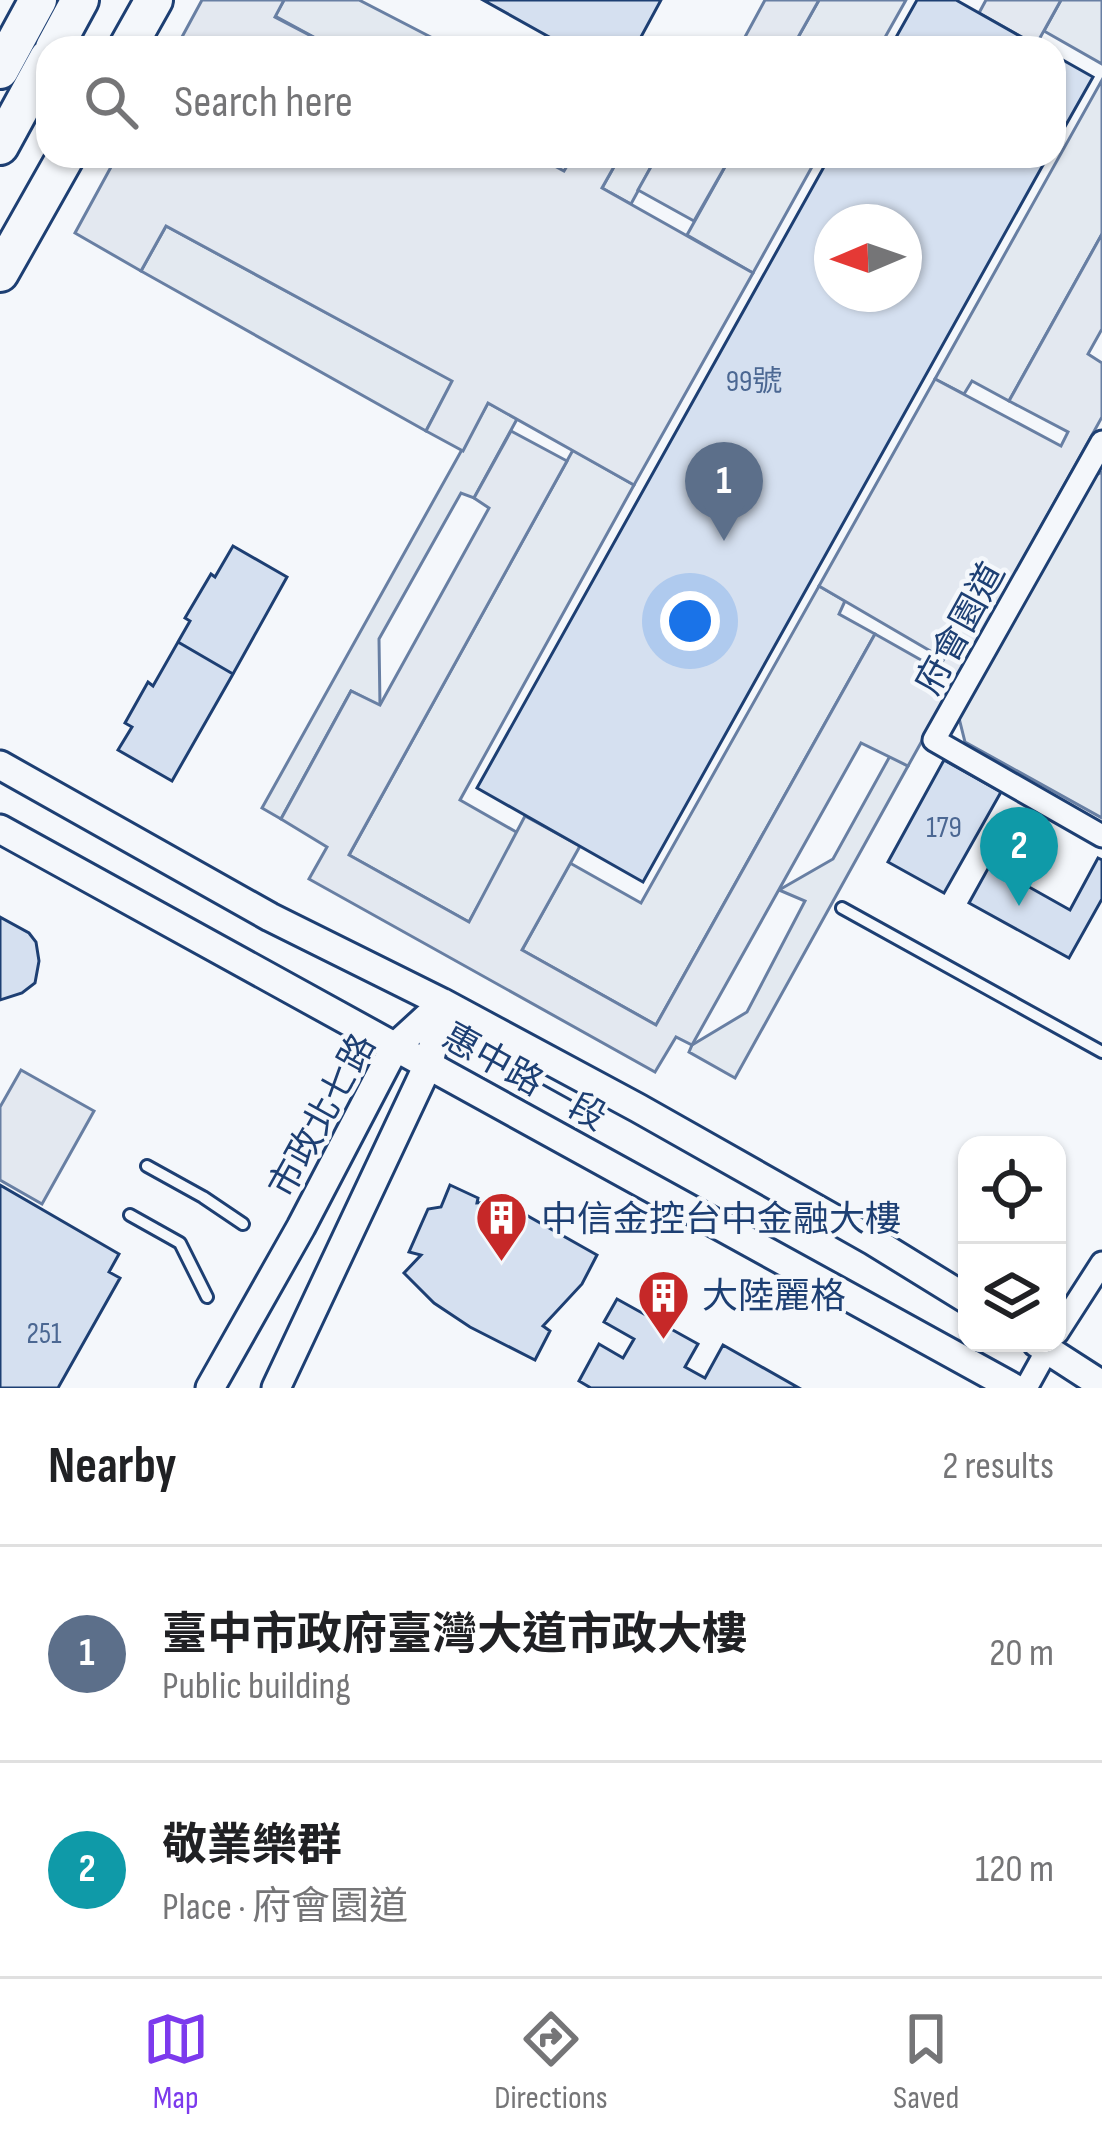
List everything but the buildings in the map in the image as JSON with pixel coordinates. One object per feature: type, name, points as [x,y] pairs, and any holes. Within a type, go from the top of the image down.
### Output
[{"type":"main road","points":[[0,70],[38,0]]},
{"type":"main road","points":[[60,36],[80,0]]},
{"type":"main road","points":[[134,36],[154,0]]},
{"type":"main road","points":[[0,146],[36,80]]},
{"type":"main road","points":[[0,273],[59,168]]},
{"type":"street","name":"府會園道","points":[[1102,442],[934,740],[1102,836]]},
{"type":"street","name":"惠中路一段","points":[[0,764],[270,917],[443,1003],[678,1130],[958,1293]]},
{"type":"street","name":"惠中路一段","points":[[0,829],[1014,1388]]},
{"type":"street","name":"市政北七路","points":[[210,1388],[395,1048],[443,1003]]},
{"type":"street","name":"市政北七路","points":[[276,1388],[429,1063],[443,1003]]},
{"type":"street","points":[[1066,1316],[1102,1263]]},
{"type":"street","points":[[1026,1388],[1043,1352]]},
{"type":"street","points":[[1061,1352],[1102,1385]]},
{"type":"lane","points":[[842,908],[1102,1052]]},
{"type":"lane","points":[[147,1166],[243,1224]]},
{"type":"lane","points":[[130,1215],[180,1243],[207,1297]]},
{"type":"shaded area","points":[[202,0],[284,0],[275,17],[311,36],[182,36]]},
{"type":"shaded area","points":[[284,0],[359,0],[429,36],[312,36],[275,16]]},
{"type":"shaded area","points":[[765,0],[819,0],[799,36],[746,36]]},
{"type":"shaded area","points":[[819,0],[906,0],[886,36],[799,36]]},
{"type":"shaded area","points":[[986,0],[1061,0],[1041,36],[1020,36],[979,13]]},
{"type":"shaded area","points":[[1061,0],[1102,0],[1102,64],[1066,44],[1066,36],[1044,31]]},
{"type":"shaded area","points":[[1102,80],[1102,234],[1009,401],[972,381],[964,394],[935,379],[1053,168],[1066,168],[1066,144]]},
{"type":"shaded area","points":[[110,168],[613,168],[602,188],[753,273],[634,485],[488,403],[463,451],[426,431],[452,381],[166,226],[141,271],[75,233]]},
{"type":"shaded area","points":[[613,168],[650,168],[631,204],[602,188]]},
{"type":"shaded area","points":[[650,168],[724,168],[694,221],[638,190]]},
{"type":"shaded area","points":[[724,168],[811,168],[753,273],[687,235]]},
{"type":"shaded area","points":[[166,226],[453,381],[426,431],[141,271]]},
{"type":"shaded area","points":[[1102,234],[1102,329],[1088,354],[1102,363],[1102,417],[908,766],[861,743],[692,1045],[676,1037],[655,1072],[309,879],[327,847],[281,819],[351,691],[380,705],[489,508],[474,498],[511,431],[567,461],[349,855],[469,922],[525,816],[580,846],[522,950],[656,1025],[875,634],[937,669],[944,659],[819,586],[935,379],[1061,446],[1068,432],[1009,401]]},
{"type":"shaded area","points":[[488,403],[517,419],[474,498],[461,493],[379,639],[380,706],[351,691],[281,819],[262,808]]},
{"type":"shaded area","points":[[573,450],[634,485],[460,800],[518,833],[469,922],[349,855]]},
{"type":"shaded area","points":[[1102,472],[1102,818],[965,742],[959,718],[1087,479]]},
{"type":"shaded area","points":[[819,586],[845,601],[839,614],[875,634],[656,1025],[522,950],[570,863],[641,903]]},
{"type":"shaded area","points":[[890,756],[908,766],[735,1078],[689,1052],[692,1045],[747,1012],[805,901],[779,890],[833,859]]},
{"type":"shaded area","points":[[21,1070],[94,1111],[42,1204],[0,1180],[0,1107]]},
{"type":"place","name":"臺中市政府臺灣大道市政大樓","points":[[724,541]]},
{"type":"place","name":"敬業樂群","points":[[1019,906]]},
{"type":"place","name":"中信金控台中金融大樓","points":[[502,1264]]},
{"type":"place","name":"大陸麗格","points":[[663,1341]]}]
